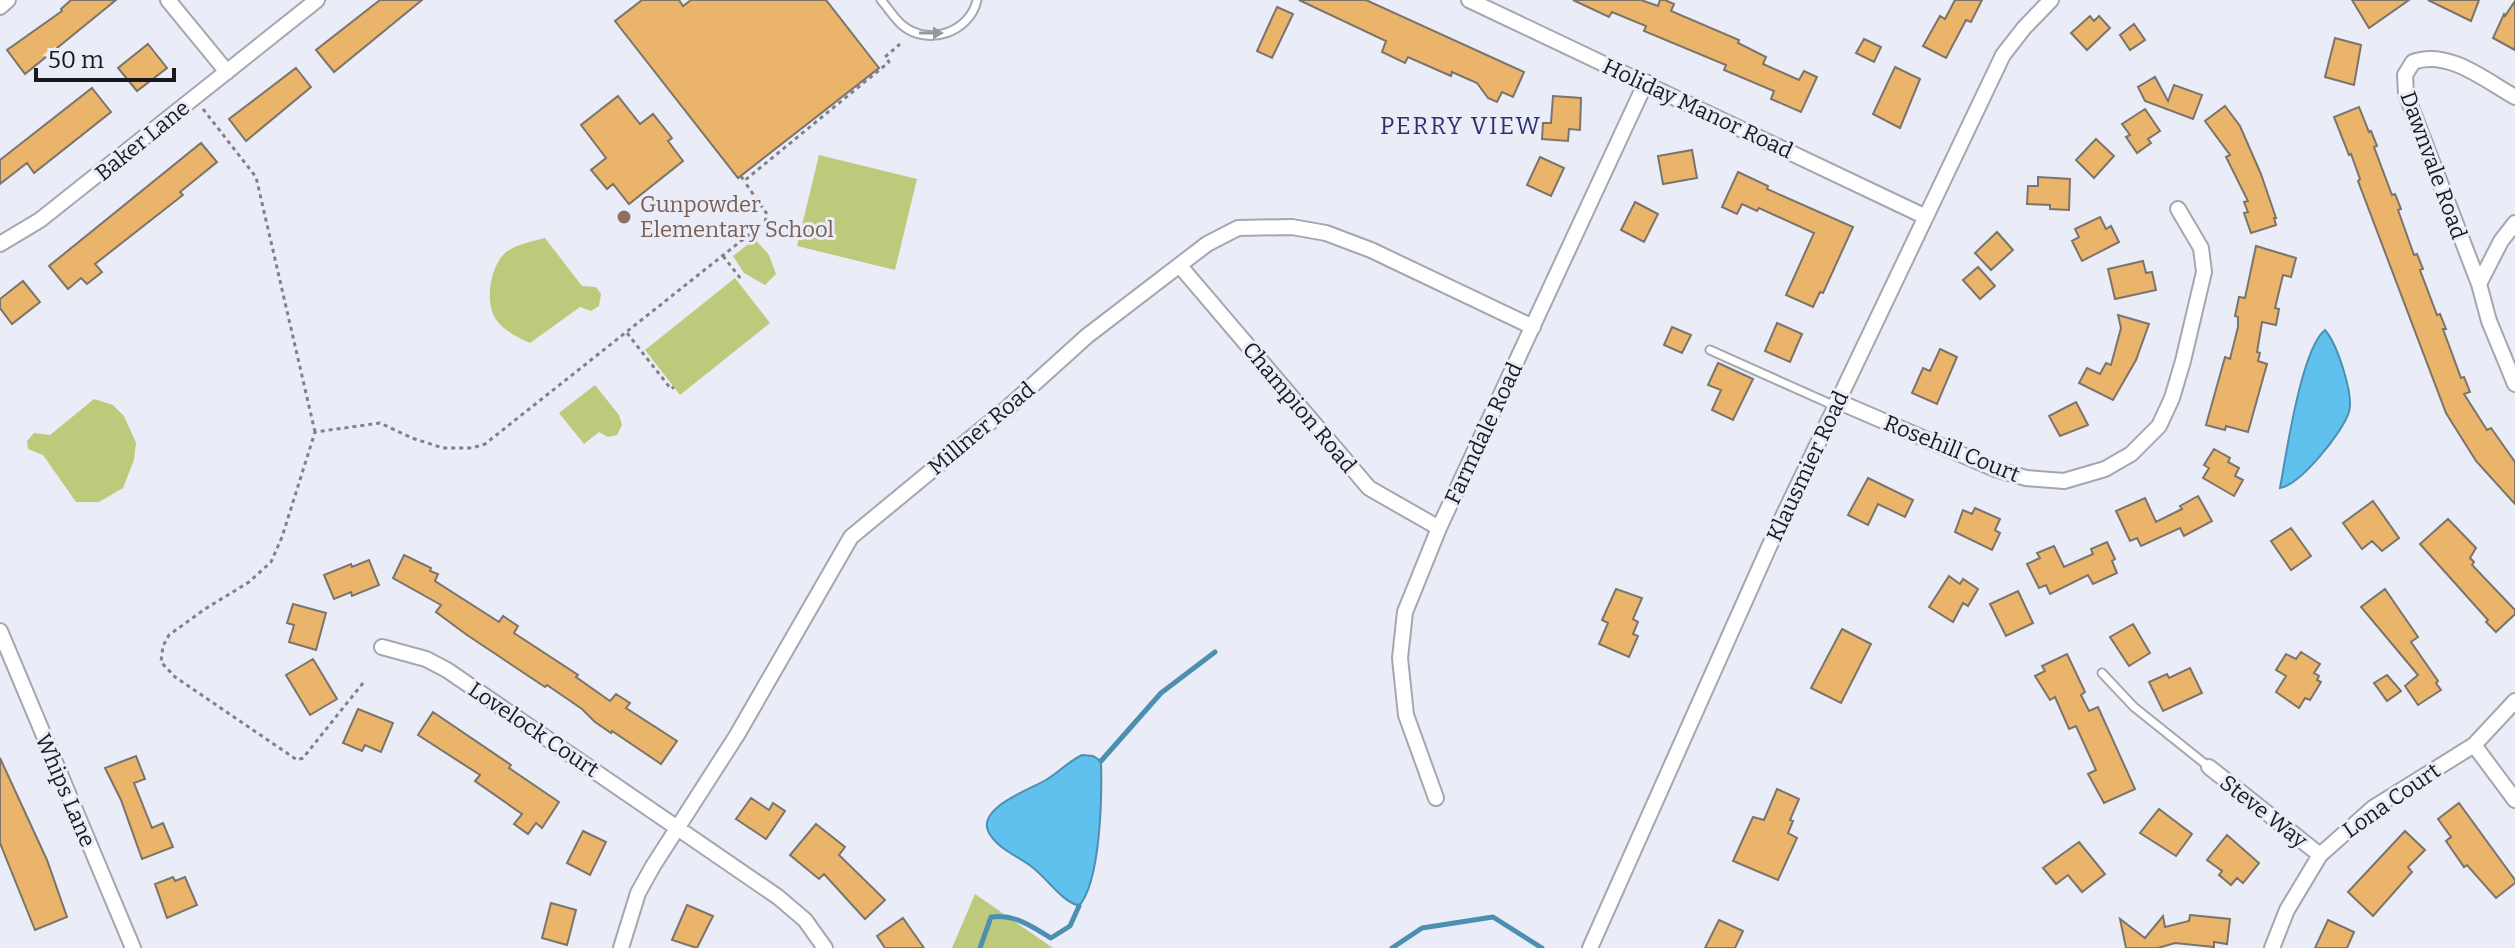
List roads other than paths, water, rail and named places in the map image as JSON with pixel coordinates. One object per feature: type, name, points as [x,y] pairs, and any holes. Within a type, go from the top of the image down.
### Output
[{"type":"street","points":[[0,7],[8,0]]},
{"type":"street","points":[[168,0],[227,72]]},
{"type":"street","name":"Baker Lane","points":[[0,244],[40,220],[317,0]]},
{"type":"street","name":"Holiday Manor Road","points":[[1469,0],[1926,217]]},
{"type":"street","name":"Klausmier Road","points":[[1590,948],[1777,529],[2003,55],[2051,0]]},
{"type":"street","name":"Dawnvale Road","points":[[2515,97],[2445,60],[2429,58],[2413,62],[2405,75],[2406,94],[2515,384]]},
{"type":"street","name":"Farmdale Road","points":[[1436,798],[1406,715],[1400,658],[1405,612],[1439,528],[1646,82]]},
{"type":"street","name":"Rosehill Court","points":[[1836,403],[1995,469],[2026,478],[2064,481],[2105,469],[2131,454],[2159,426],[2172,398],[2183,361],[2204,272],[2201,248],[2178,209]]},
{"type":"street","name":"Dawnvale Road","points":[[2479,284],[2501,241],[2515,223]]},
{"type":"street","name":"Millner Road","points":[[621,948],[638,893],[677,826],[737,735],[851,537],[1005,410],[1087,336],[1207,244],[1238,228],[1292,227],[1326,233],[1371,250],[1533,327]]},
{"type":"street","name":"Champion Road","points":[[1180,266],[1369,488],[1439,528]]},
{"type":"street","name":"Whips Lane","points":[[0,631],[133,948]]},
{"type":"street","name":"Lovelock Court","points":[[382,647],[405,652],[447,670],[677,826],[778,897],[805,920],[825,948]]},
{"type":"street","name":"Lona Court","points":[[2272,948],[2287,910],[2320,855],[2373,808],[2474,745],[2515,701]]},
{"type":"street","points":[[2474,745],[2515,800]]},
{"type":"street","name":"Steve Way","points":[[2209,767],[2320,855]]},
{"type":"lane","points":[[881,0],[901,24],[916,33],[935,36],[966,23],[974,15],[977,0]]},
{"type":"lane","points":[[1710,350],[1836,403]]},
{"type":"lane","points":[[2102,673],[2134,707],[2209,767]]},
{"type":"water","points":[[2325,330],[2335,346],[2343,370],[2349,394],[2349,412],[2320,456],[2298,478],[2280,488],[2302,380],[2316,341]]},
{"type":"water","points":[[1082,755],[1101,761],[1101,795],[1096,858],[1086,894],[1079,906],[1066,899],[1032,867],[998,844],[989,833],[987,824],[990,815],[1007,800],[1046,780]]},
{"type":"waterway","points":[[1101,761],[1161,693],[1215,652]]},
{"type":"waterway","points":[[980,948],[991,917],[1015,919],[1051,938],[1070,926],[1079,906]]},
{"type":"waterway","points":[[1392,948],[1422,928],[1493,917],[1542,948]]},
{"type":"place","name":"Gunpowder Elementary School","points":[[624,217]]},
{"type":"district","name":"PERRY VIEW","points":[[1461,126]]}]
